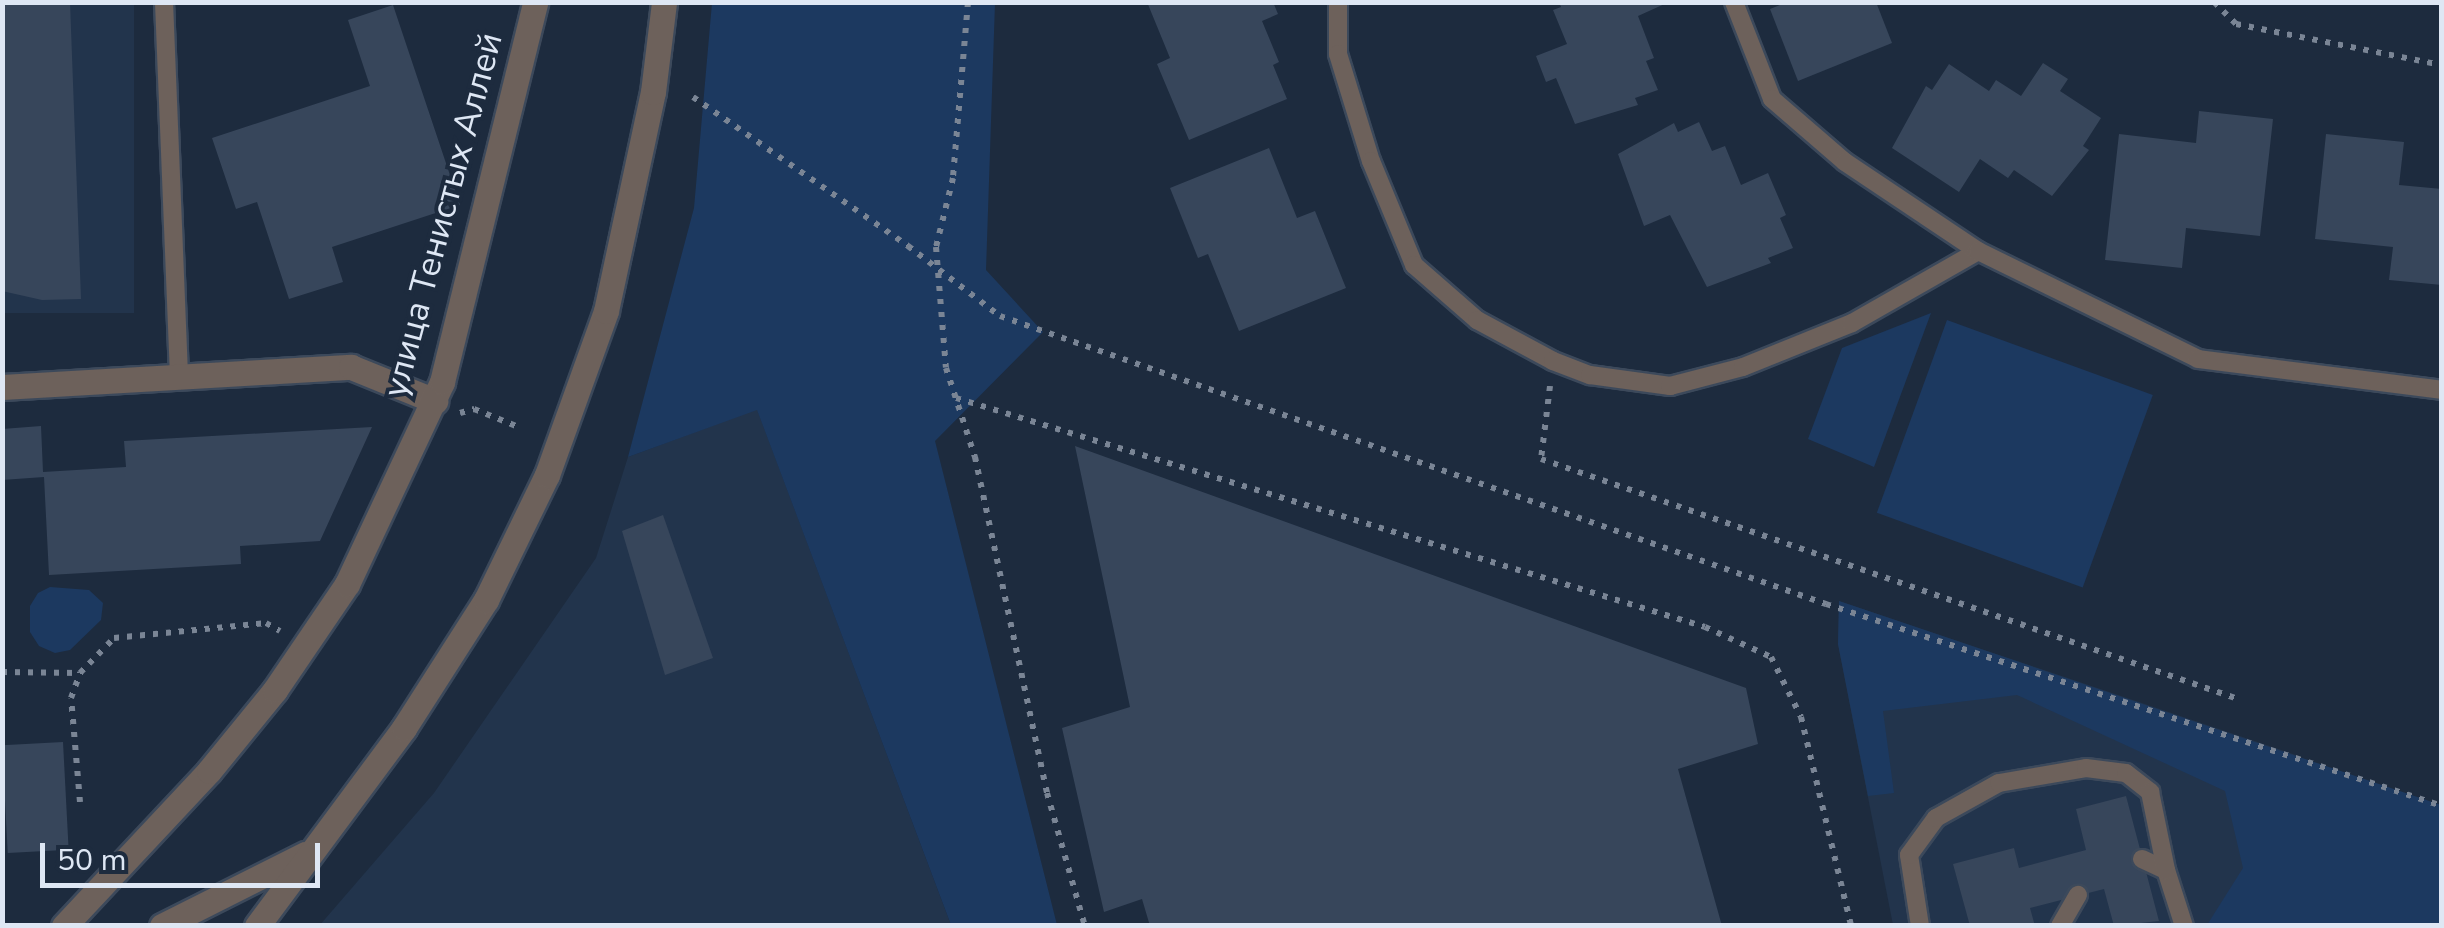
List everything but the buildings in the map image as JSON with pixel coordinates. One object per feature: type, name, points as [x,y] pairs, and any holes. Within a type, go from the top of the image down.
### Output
[{"type":"street","name":"улица Тенистых Аллей","points":[[64,926],[208,771],[308,644],[347,584],[435,401],[536,2]]},
{"type":"street","points":[[257,926],[404,728],[486,600],[547,475],[606,311],[653,92],[664,2]]},
{"type":"street","points":[[2,386],[351,367],[435,401]]},
{"type":"street","points":[[162,926],[309,852]]},
{"type":"lane","points":[[164,2],[179,377]]},
{"type":"lane","points":[[1338,2],[1338,54],[1372,161],[1414,265],[1477,320],[1553,361],[1634,384],[1670,386],[1743,367],[1852,323],[1978,251]]},
{"type":"lane","points":[[1734,2],[1772,99],[1845,162],[1978,251],[2198,359],[2442,390]]},
{"type":"lane","points":[[1920,926],[1909,854],[1936,818],[1999,784],[2086,768],[2126,773],[2150,792],[2166,870],[2184,926]]},
{"type":"lane","points":[[2142,859],[2166,870]]},
{"type":"lane","points":[[2060,926],[2078,896]]},
{"type":"path","points":[[968,2],[953,178],[936,247],[946,368],[975,456],[1046,793],[1085,926]]},
{"type":"path","points":[[2214,2],[2236,24],[2442,65]]},
{"type":"path","points":[[693,98],[1000,316],[1826,604],[2442,806]]},
{"type":"path","points":[[1553,361],[1541,459],[2241,700]]},
{"type":"path","points":[[956,398],[1704,626],[1771,656],[1801,717],[1852,926]]},
{"type":"path","points":[[80,802],[71,698],[80,672],[114,638],[266,623],[308,644]]},
{"type":"path","points":[[2,672],[80,672]]},
{"type":"shaded area","points":[[2,3],[134,3],[134,313],[2,313]]},
{"type":"shaded area","points":[[712,3],[995,3],[986,270],[1043,332],[935,441],[1057,925],[951,925],[757,410],[628,457],[694,208]]},
{"type":"shaded area","points":[[1931,313],[1874,467],[1808,439],[1842,348]]},
{"type":"shaded area","points":[[1947,320],[2153,395],[2083,588],[1877,513]]},
{"type":"shaded area","points":[[757,409],[951,925],[319,926],[434,793],[596,558],[628,457]]},
{"type":"shaded area","points":[[50,587],[89,590],[103,603],[101,620],[70,650],[55,653],[39,646],[30,632],[30,606],[38,593]]},
{"type":"shaded area","points":[[1839,601],[2296,755],[2337,925],[1893,925],[1838,644]]},
{"type":"shaded area","points":[[1839,601],[2441,805],[2441,925],[2207,925],[2243,868],[2225,791],[2017,695],[1883,711],[1894,793],[1868,796],[1838,644]]}]
